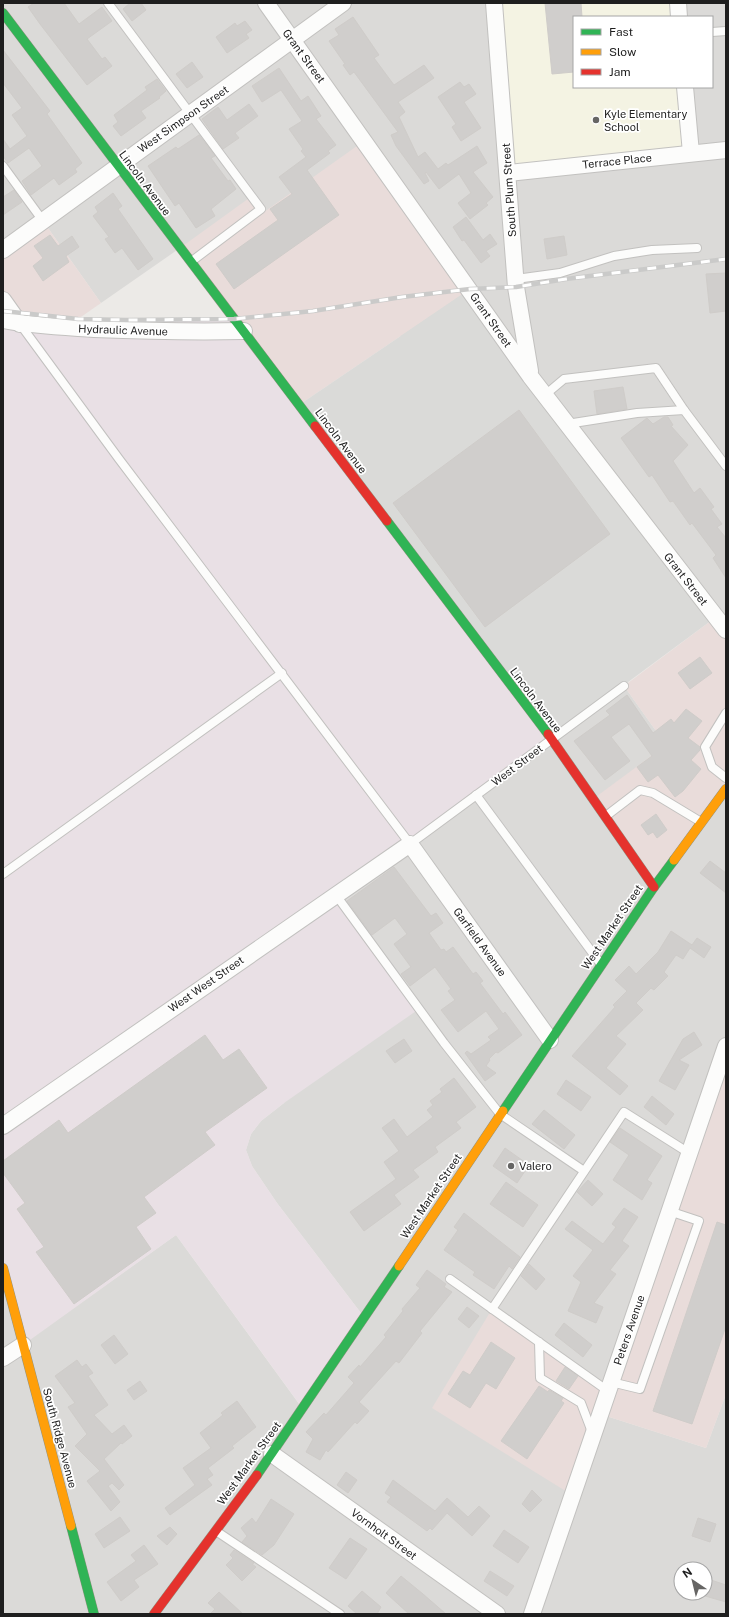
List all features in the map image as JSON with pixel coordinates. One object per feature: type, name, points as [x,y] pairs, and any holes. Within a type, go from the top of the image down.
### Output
[{"type":"street","name":"Grant Street","points":[[266,3],[530,376],[726,630]]},
{"type":"street","name":"West Simpson Street","points":[[3,250],[343,3]]},
{"type":"street","name":"South Plum Street","points":[[494,3],[516,280],[530,376]]},
{"type":"street","points":[[678,3],[679,16]]},
{"type":"street","name":"Lincoln Avenue","points":[[3,13],[551,739],[654,887]]},
{"type":"street","points":[[685,88],[691,153]]},
{"type":"street","name":"Terrace Place","points":[[508,173],[726,150]]},
{"type":"street","points":[[3,300],[20,324]]},
{"type":"street","name":"Hydraulic Avenue","points":[[3,320],[20,324],[57,327],[164,332],[244,332]]},
{"type":"street","name":"West Market Street","points":[[154,1614],[272,1454],[654,887],[726,789]]},
{"type":"street","name":"West West Street","points":[[3,1126],[410,844]]},
{"type":"street","name":"Garfield Avenue","points":[[410,844],[550,1040]]},
{"type":"street","name":"Peters Avenue","points":[[532,1614],[726,1046]]},
{"type":"street","name":"South Ridge Avenue","points":[[3,1268],[94,1614]]},
{"type":"street","points":[[3,1358],[23,1345]]},
{"type":"street","name":"Vornholt Street","points":[[272,1454],[497,1614]]},
{"type":"lane","points":[[108,3],[261,209],[191,262]]},
{"type":"lane","points":[[713,32],[726,31]]},
{"type":"lane","points":[[3,166],[43,221]]},
{"type":"lane","points":[[516,280],[560,273],[614,256],[652,250],[697,248]]},
{"type":"lane","points":[[20,324],[119,459],[410,844]]},
{"type":"lane","points":[[545,395],[564,379],[656,368],[684,410],[726,466]]},
{"type":"lane","points":[[567,424],[637,413],[684,410]]},
{"type":"lane","points":[[3,874],[282,673]]},
{"type":"lane","name":"West Street","points":[[410,844],[624,686]]},
{"type":"lane","points":[[726,713],[705,747],[712,767],[726,778]]},
{"type":"lane","points":[[605,817],[640,790],[653,793],[702,822]]},
{"type":"lane","points":[[476,795],[602,964]]},
{"type":"lane","points":[[336,895],[444,1043],[500,1114],[584,1171]]},
{"type":"lane","points":[[492,1309],[624,1112],[689,1153]]},
{"type":"lane","points":[[450,1279],[539,1342],[610,1386],[640,1390],[700,1221],[669,1211]]},
{"type":"lane","points":[[539,1342],[540,1378],[581,1403],[593,1434]]},
{"type":"lane","points":[[216,1530],[340,1614]]},
{"type":"shaded area","points":[[3,3],[726,3],[726,630],[263,212],[180,248],[101,303],[43,221],[3,250]]},
{"type":"shaded area","name":"Kyle Elementary School","points":[[494,3],[678,3],[679,16],[573,16],[573,88],[685,88],[691,153],[508,173]]},
{"type":"shaded area","points":[[364,141],[470,289],[299,405],[180,248],[252,196],[264,212]]},
{"type":"shaded area","points":[[43,221],[101,303],[78,319],[12,313],[3,300],[3,250]]},
{"type":"shaded area","points":[[470,289],[716,617],[551,739],[299,405]]},
{"type":"shaded area","points":[[3,311],[78,319],[234,319],[551,739],[336,895],[419,1009],[284,1103],[261,1121],[251,1134],[246,1150],[252,1166],[277,1203],[364,1317],[303,1409],[176,1235],[23,1345],[3,1268]]},
{"type":"shaded area","points":[[716,617],[726,630],[726,789],[654,887],[593,799],[666,745],[624,686]]},
{"type":"shaded area","points":[[624,686],[666,745],[726,789],[726,1046],[600,1414],[706,1448],[726,1394],[726,1614],[3,1614],[3,1268],[23,1344],[176,1235],[302,1408],[364,1317],[277,1203],[252,1166],[246,1150],[251,1134],[261,1121],[284,1103],[336,895]]},
{"type":"shaded area","points":[[726,1046],[726,1394],[706,1448],[600,1414],[572,1495],[432,1408],[492,1309],[608,1391]]},
{"type":"building","points":[[34,3],[64,3],[79,24],[102,7],[112,21],[87,39],[102,59],[105,57],[112,66],[87,85],[28,7]]},
{"type":"building","points":[[130,3],[141,3],[146,10],[132,21],[123,9]]},
{"type":"building","points":[[545,3],[581,3],[582,16],[573,16],[573,72],[552,74]]},
{"type":"building","points":[[353,17],[379,55],[374,58],[394,85],[424,65],[434,78],[398,102],[405,112],[399,117],[418,157],[425,152],[438,169],[446,163],[448,165],[477,146],[487,163],[473,172],[493,197],[486,203],[488,205],[470,219],[458,203],[471,193],[459,174],[439,189],[426,172],[425,173],[429,181],[424,184],[396,146],[391,135],[398,132],[354,72],[350,75],[343,65],[345,64],[329,41],[339,35],[335,29]]},
{"type":"building","points":[[245,21],[252,30],[246,34],[249,38],[227,53],[216,37],[235,23],[237,26]]},
{"type":"building","points":[[3,50],[50,111],[47,114],[82,163],[75,169],[77,172],[59,185],[54,178],[31,195],[22,181],[42,166],[29,148],[8,163],[3,156],[3,139],[10,149],[27,136],[12,115],[22,108],[3,83]]},
{"type":"building","points":[[192,62],[203,77],[187,88],[176,74]]},
{"type":"building","points":[[279,68],[301,101],[308,96],[321,116],[316,119],[336,145],[328,151],[330,153],[307,170],[339,215],[234,289],[216,264],[278,220],[270,209],[292,194],[279,177],[306,157],[301,151],[303,149],[289,129],[302,121],[281,90],[262,102],[252,86]]},
{"type":"building","points":[[157,79],[166,91],[159,97],[160,98],[141,111],[146,118],[121,136],[113,126],[118,122],[114,115],[147,90],[145,87]]},
{"type":"building","points":[[460,82],[464,87],[469,84],[476,94],[464,102],[481,128],[461,141],[452,127],[456,124],[438,97]]},
{"type":"building","points":[[249,104],[258,116],[235,133],[239,138],[223,149],[202,119],[218,107],[227,120]]},
{"type":"building","points":[[199,135],[215,156],[211,158],[228,181],[230,180],[236,189],[211,209],[215,216],[196,228],[179,203],[175,206],[148,166],[176,147],[178,149]]},
{"type":"building","points":[[14,190],[22,202],[3,215],[3,197]]},
{"type":"building","points":[[113,193],[122,206],[118,209],[153,259],[138,270],[122,248],[115,253],[105,239],[109,237],[93,216],[98,212],[95,207]]},
{"type":"building","points":[[466,217],[483,240],[490,234],[497,244],[486,251],[490,256],[481,263],[464,240],[462,241],[453,227]]},
{"type":"building","points":[[50,235],[58,246],[72,236],[79,247],[66,256],[69,262],[43,281],[33,266],[43,258],[34,246]]},
{"type":"building","points":[[564,236],[567,255],[547,259],[544,239]]},
{"type":"building","points":[[726,273],[726,311],[710,313],[706,274]]},
{"type":"building","points":[[623,387],[627,409],[597,414],[594,391]]},
{"type":"building","points":[[519,410],[610,534],[485,627],[393,503]]},
{"type":"building","points":[[664,417],[668,417],[673,425],[671,426],[688,445],[673,461],[694,493],[700,488],[714,507],[711,509],[722,524],[717,527],[726,538],[726,578],[713,558],[716,555],[692,523],[690,525],[673,501],[670,502],[652,475],[649,477],[621,438],[647,418],[653,424]]},
{"type":"building","points":[[700,657],[712,673],[690,689],[678,673]]},
{"type":"building","points":[[627,695],[653,733],[671,719],[674,723],[686,709],[702,721],[688,738],[700,747],[700,750],[691,760],[701,769],[683,791],[675,797],[658,775],[648,782],[637,767],[652,756],[629,724],[611,737],[630,761],[605,780],[574,741],[610,715],[606,711]]},
{"type":"building","points":[[656,814],[667,830],[657,838],[653,832],[648,835],[641,825]]},
{"type":"building","points":[[710,861],[726,873],[726,893],[700,873]]},
{"type":"building","points":[[394,867],[431,916],[436,913],[443,923],[429,933],[441,950],[444,949],[446,952],[453,947],[473,974],[476,972],[483,981],[480,983],[503,1014],[505,1012],[522,1035],[498,1053],[496,1052],[489,1059],[490,1060],[486,1066],[496,1073],[485,1081],[465,1053],[467,1051],[471,1054],[491,1040],[488,1037],[499,1029],[486,1011],[458,1032],[441,1010],[455,1000],[448,991],[451,989],[435,967],[410,986],[401,974],[411,967],[394,944],[407,934],[395,918],[372,935],[347,901]]},
{"type":"building","points":[[671,931],[692,945],[697,938],[711,947],[704,958],[690,948],[683,959],[676,955],[664,972],[668,976],[654,990],[651,988],[636,1003],[643,1010],[616,1036],[626,1044],[606,1068],[628,1086],[620,1095],[572,1056],[615,1007],[613,1005],[627,991],[615,980],[629,966],[636,974],[658,952]]},
{"type":"building","points":[[694,1032],[702,1045],[679,1060],[689,1065],[675,1090],[659,1081],[683,1039]]},
{"type":"building","points":[[205,1035],[223,1060],[239,1049],[267,1088],[205,1132],[215,1145],[144,1197],[156,1213],[136,1227],[151,1249],[74,1304],[36,1252],[44,1247],[17,1209],[25,1203],[3,1173],[3,1161],[59,1120],[68,1133]]},
{"type":"building","points":[[404,1039],[412,1051],[395,1063],[386,1051]]},
{"type":"building","points":[[454,1078],[476,1107],[456,1122],[461,1128],[435,1147],[438,1152],[413,1170],[419,1177],[394,1195],[401,1204],[364,1231],[350,1212],[396,1179],[384,1162],[399,1151],[382,1128],[394,1119],[407,1137],[433,1117],[427,1110],[433,1105],[430,1101],[442,1092],[440,1089]]},
{"type":"building","points":[[566,1080],[591,1097],[581,1111],[557,1094]]},
{"type":"building","points":[[652,1096],[674,1114],[666,1125],[644,1107]]},
{"type":"building","points":[[544,1110],[575,1135],[564,1149],[532,1124]]},
{"type":"building","points":[[620,1128],[662,1156],[647,1180],[652,1183],[642,1200],[613,1180],[629,1155],[610,1142]]},
{"type":"building","name":"Valero","points":[[505,1148],[529,1165],[517,1183],[493,1166]]},
{"type":"building","points":[[588,1180],[603,1194],[592,1206],[577,1192]]},
{"type":"building","points":[[506,1182],[538,1205],[523,1227],[490,1204]]},
{"type":"building","points":[[624,1208],[638,1217],[622,1241],[629,1246],[610,1270],[616,1274],[594,1303],[603,1307],[596,1323],[568,1311],[581,1282],[573,1276],[593,1250],[565,1229],[572,1221],[603,1244],[616,1227],[612,1224]]},
{"type":"building","points":[[464,1213],[520,1257],[512,1269],[509,1266],[494,1289],[473,1275],[475,1272],[444,1250],[458,1230],[454,1227]]},
{"type":"building","points":[[717,1222],[726,1225],[726,1326],[692,1424],[653,1411]]},
{"type":"building","points":[[529,1264],[545,1279],[536,1290],[521,1276]]},
{"type":"building","points":[[427,1270],[446,1284],[444,1287],[452,1292],[420,1331],[422,1333],[399,1363],[396,1361],[359,1402],[369,1411],[357,1424],[355,1422],[328,1452],[326,1450],[320,1460],[306,1452],[313,1439],[306,1432],[324,1413],[326,1415],[354,1383],[348,1377],[359,1365],[360,1367],[386,1337],[384,1335],[403,1311],[402,1309],[420,1288],[416,1285]]},
{"type":"building","points":[[467,1307],[479,1316],[469,1328],[458,1319]]},
{"type":"building","points":[[564,1323],[592,1345],[583,1357],[555,1335]]},
{"type":"building","points":[[114,1335],[128,1354],[115,1364],[101,1345]]},
{"type":"building","points":[[491,1342],[515,1358],[496,1389],[486,1383],[470,1408],[448,1394],[463,1371],[470,1375]]},
{"type":"building","points":[[77,1360],[82,1367],[86,1364],[93,1373],[88,1376],[108,1405],[94,1415],[112,1434],[124,1425],[132,1436],[122,1444],[121,1443],[104,1459],[124,1485],[119,1490],[112,1483],[108,1486],[120,1502],[111,1511],[87,1481],[100,1471],[75,1446],[87,1434],[68,1407],[75,1403],[55,1376]]},
{"type":"building","points":[[565,1367],[578,1376],[569,1389],[556,1381]]},
{"type":"building","points":[[140,1381],[147,1391],[134,1400],[127,1390]]},
{"type":"building","points":[[539,1386],[548,1392],[549,1390],[563,1398],[561,1401],[564,1403],[527,1459],[501,1441]]},
{"type":"building","points":[[237,1401],[256,1427],[232,1446],[234,1448],[208,1468],[213,1475],[207,1479],[212,1485],[170,1515],[165,1508],[195,1485],[183,1468],[211,1448],[200,1433],[223,1415],[221,1413]]},
{"type":"building","points":[[346,1472],[357,1480],[348,1493],[337,1485]]},
{"type":"building","points":[[393,1480],[435,1511],[447,1498],[468,1517],[479,1506],[490,1516],[472,1536],[447,1513],[432,1530],[430,1528],[427,1531],[387,1502],[391,1497],[385,1493]]},
{"type":"building","points":[[532,1490],[542,1500],[530,1512],[522,1504]]},
{"type":"building","points":[[271,1499],[294,1514],[274,1545],[262,1555],[242,1542],[247,1536],[241,1528],[252,1518],[256,1523]]},
{"type":"building","points":[[120,1517],[130,1531],[104,1548],[95,1534]]},
{"type":"building","points":[[698,1518],[716,1524],[710,1542],[692,1536]]},
{"type":"building","points":[[170,1527],[177,1534],[167,1545],[157,1536]]},
{"type":"building","points":[[504,1530],[529,1547],[518,1563],[493,1546]]},
{"type":"building","points":[[350,1538],[367,1549],[346,1579],[329,1568]]},
{"type":"building","points":[[144,1545],[158,1564],[134,1580],[139,1587],[121,1601],[107,1582],[136,1561],[131,1555]]},
{"type":"building","points":[[234,1550],[254,1563],[252,1564],[256,1567],[242,1581],[226,1565],[233,1558],[230,1555]]},
{"type":"building","points":[[490,1571],[514,1586],[507,1596],[484,1581]]},
{"type":"building","points":[[401,1576],[446,1614],[409,1614],[386,1593]]},
{"type":"building","points":[[713,1581],[726,1585],[726,1602],[713,1598]]},
{"type":"building","points":[[362,1591],[381,1607],[377,1614],[357,1614],[348,1606]]},
{"type":"building","points":[[219,1592],[243,1614],[210,1614],[215,1609],[208,1603]]},
{"type":"railway","points":[[3,311],[78,319],[234,319],[313,311],[402,297],[470,289],[516,287],[566,279],[726,259]]},
{"type":"traffic: fast","points":[[3,13],[315,426]]},
{"type":"traffic: fast","points":[[387,521],[548,734]]},
{"type":"traffic: fast","points":[[503,1111],[654,887],[674,860]]},
{"type":"traffic: fast","points":[[257,1475],[399,1266]]},
{"type":"traffic: fast","points":[[71,1526],[94,1614]]},
{"type":"traffic: slow","points":[[674,860],[726,789]]},
{"type":"traffic: slow","points":[[399,1266],[503,1111]]},
{"type":"traffic: slow","points":[[3,1268],[71,1526]]},
{"type":"traffic: jam","points":[[315,426],[387,521]]},
{"type":"traffic: jam","points":[[548,734],[654,887]]},
{"type":"traffic: jam","points":[[154,1614],[257,1475]]},
{"type":"place","name":"Kyle Elementary School","points":[[596,120]]},
{"type":"place","name":"Valero","points":[[511,1166]]}]
